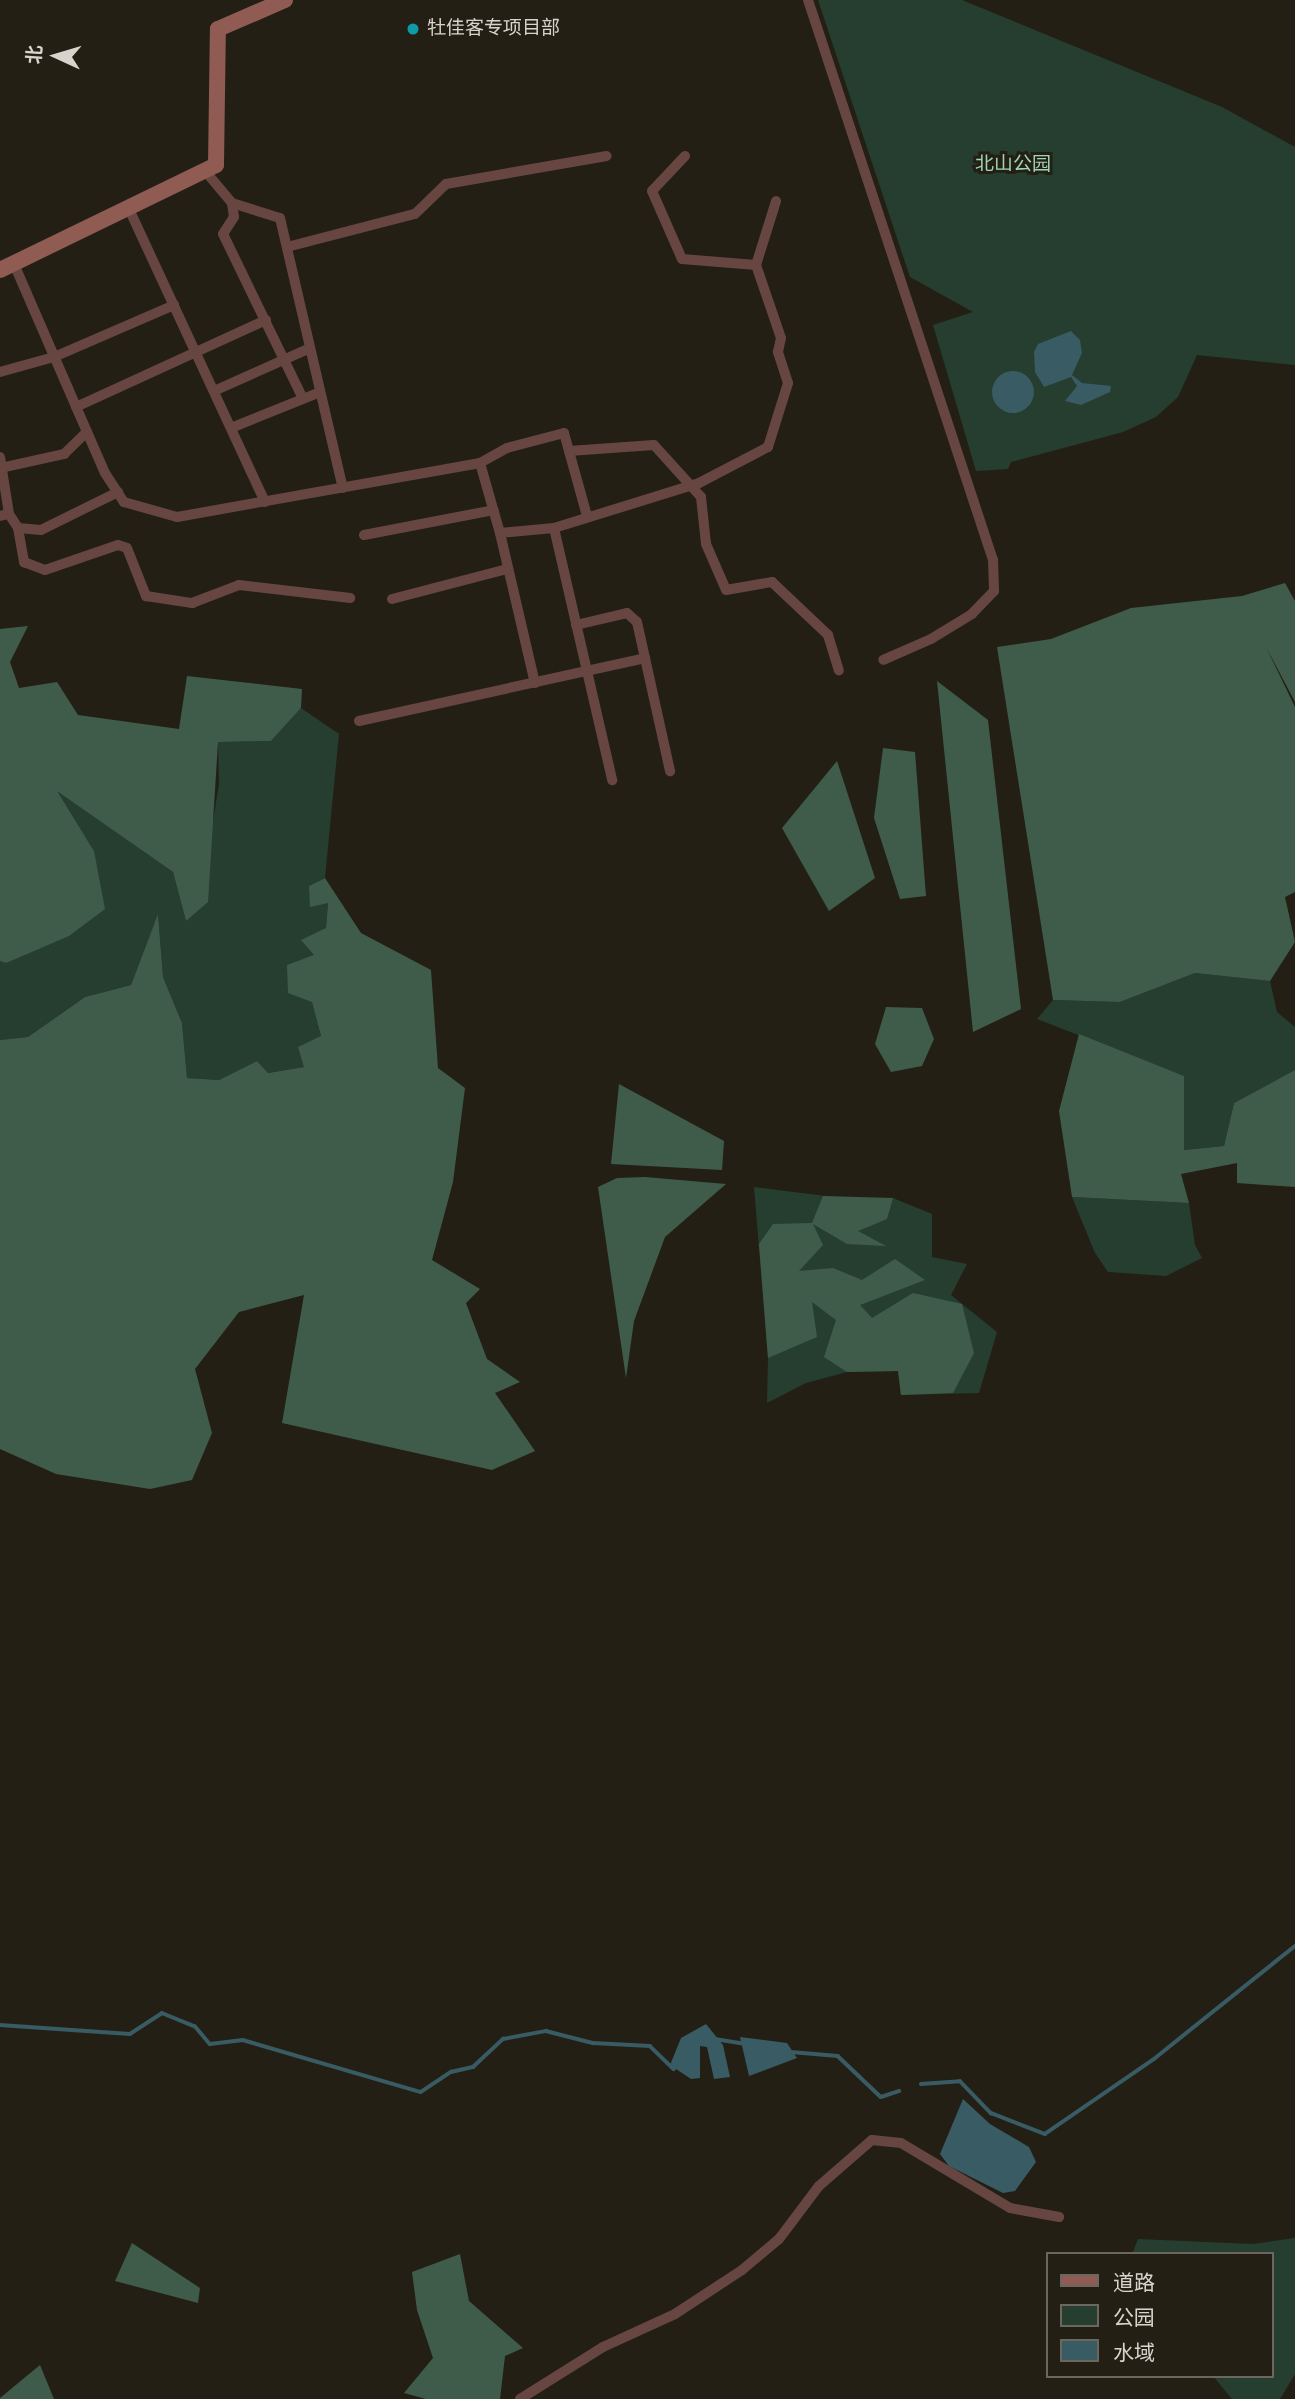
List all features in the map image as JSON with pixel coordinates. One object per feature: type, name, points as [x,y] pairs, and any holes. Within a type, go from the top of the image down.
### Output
[{"type":"street","points":[[285,0],[218,29],[216,165],[7,267],[54,357],[87,432],[118,492],[124,502],[177,517],[480,463],[507,448],[564,433],[587,516]]},
{"type":"street","points":[[808,0],[993,560],[994,591],[972,614],[931,639],[883,660]]},
{"type":"street","points":[[287,247],[415,214],[446,184],[607,156]]},
{"type":"street","points":[[685,156],[652,191],[682,259],[755,265]]},
{"type":"street","points":[[206,172],[232,203],[234,217],[223,234],[287,359],[303,399]]},
{"type":"street","points":[[500,533],[554,528],[692,486],[768,447],[788,383],[778,352],[781,338],[755,265],[776,201]]},
{"type":"street","points":[[232,203],[280,218],[343,488]]},
{"type":"street","points":[[130,209],[265,502]]},
{"type":"street","points":[[0,372],[54,357],[174,306]]},
{"type":"street","points":[[76,407],[197,354],[266,320]]},
{"type":"street","points":[[214,391],[310,348]]},
{"type":"street","points":[[231,428],[320,392]]},
{"type":"street","points":[[87,432],[64,454],[2,464],[5,515],[18,528],[24,562],[45,570],[118,545],[127,548],[146,596],[192,603],[239,585],[350,598]]},
{"type":"street","points":[[569,451],[654,445],[701,497],[706,544],[726,590],[772,582],[828,635],[839,670]]},
{"type":"street","points":[[480,463],[500,533],[535,683]]},
{"type":"street","points":[[18,528],[41,530],[118,492]]},
{"type":"street","points":[[364,535],[494,510]]},
{"type":"street","points":[[554,528],[612,780]]},
{"type":"street","points":[[392,599],[507,569]]},
{"type":"street","points":[[576,625],[626,613],[637,622],[670,771]]},
{"type":"street","points":[[359,720],[645,658]]},
{"type":"street","points":[[520,2399],[603,2347],[676,2314],[741,2270],[779,2239],[819,2186],[872,2140],[901,2143],[1010,2208],[1059,2217]]},
{"type":"green space","name":"北山公园","points":[[818,0],[962,0],[1222,107],[1295,147],[1295,365],[1197,355],[1178,397],[1156,417],[1123,432],[1011,462],[1008,469],[976,471],[933,325],[973,312],[910,277]]},
{"type":"green space","points":[[1285,583],[1295,601],[1295,702],[1266,647],[1295,707],[1295,892],[1285,897],[1295,942],[1270,981],[1195,973],[1120,1002],[1053,1000],[997,647],[1051,639],[1131,608],[1242,596]]},
{"type":"green space","points":[[28,626],[10,662],[19,688],[57,682],[78,715],[179,729],[187,676],[302,689],[301,708],[271,741],[218,742],[208,902],[186,921],[173,872],[57,791],[94,851],[105,909],[69,936],[6,963],[0,961],[0,629]]},
{"type":"green space","points":[[937,681],[988,720],[1021,1009],[973,1032]]},
{"type":"green space","points":[[301,708],[339,734],[325,878],[309,886],[328,903],[326,928],[314,955],[312,1002],[321,1036],[304,1067],[268,1073],[257,1061],[219,1080],[187,1078],[182,1023],[163,977],[158,915],[131,985],[85,997],[28,1037],[0,1040],[0,961],[7,963],[94,851],[55,789],[173,872],[186,921],[210,839],[219,784],[218,742],[271,741]]},
{"type":"green space","points":[[883,748],[915,752],[926,896],[900,899],[874,818]]},
{"type":"green space","points":[[837,761],[875,878],[829,911],[782,828]]},
{"type":"green space","points":[[325,878],[361,933],[431,970],[438,1068],[465,1088],[453,1182],[432,1260],[480,1289],[466,1303],[487,1359],[520,1382],[495,1393],[535,1451],[492,1470],[282,1423],[304,1295],[239,1312],[195,1369],[212,1433],[192,1480],[150,1489],[56,1474],[0,1449],[0,1040],[28,1037],[85,997],[131,985],[158,914],[163,977],[182,1023],[187,1078],[219,1080],[257,1061],[268,1073],[304,1067],[298,1047],[321,1036],[312,1002],[288,993],[287,965],[314,955],[301,940],[326,928],[328,903],[310,907],[309,886]]},
{"type":"green space","points":[[1195,973],[1270,981],[1277,1012],[1295,1027],[1295,1070],[1234,1103],[1224,1146],[1184,1150],[1184,1076],[1037,1019],[1053,1000],[1120,1002]]},
{"type":"green space","points":[[886,1007],[922,1008],[934,1039],[922,1066],[891,1072],[875,1044]]},
{"type":"green space","points":[[1079,1034],[1184,1076],[1184,1150],[1224,1146],[1234,1103],[1295,1070],[1295,1187],[1237,1183],[1237,1163],[1181,1174],[1189,1203],[1072,1197],[1059,1111]]},
{"type":"green space","points":[[619,1084],[724,1141],[722,1170],[611,1164]]},
{"type":"green space","points":[[645,1177],[726,1184],[665,1237],[634,1321],[626,1378],[598,1187],[617,1178]]},
{"type":"green space","points":[[754,1187],[857,1200],[893,1198],[932,1214],[932,1257],[967,1264],[951,1295],[997,1332],[979,1393],[901,1395],[898,1371],[847,1372],[806,1383],[767,1403],[768,1358]]},
{"type":"green space","points":[[823,1196],[893,1198],[887,1219],[858,1231],[886,1246],[847,1244],[813,1224],[823,1245],[799,1271],[833,1268],[862,1280],[895,1259],[925,1280],[860,1305],[872,1318],[913,1293],[962,1304],[974,1353],[953,1393],[901,1395],[898,1371],[847,1372],[824,1357],[836,1320],[812,1302],[817,1337],[768,1358],[759,1244],[773,1224],[812,1223]]},
{"type":"green space","points":[[1072,1197],[1189,1203],[1195,1245],[1202,1258],[1166,1276],[1108,1272],[1095,1253]]},
{"type":"green space","points":[[1295,2238],[1295,2374],[1280,2399],[1232,2399],[1215,2378],[1274,2378],[1274,2252],[1133,2252],[1138,2239],[1253,2244]]},
{"type":"green space","points":[[132,2243],[200,2288],[198,2303],[115,2281]]},
{"type":"green space","points":[[460,2254],[469,2301],[523,2348],[505,2356],[500,2399],[426,2399],[404,2393],[433,2358],[417,2310],[412,2272]]},
{"type":"green space","points":[[40,2365],[54,2399],[0,2399],[0,2398]]},
{"type":"water","points":[[1071,331],[1080,340],[1082,353],[1072,375],[1082,383],[1111,386],[1110,392],[1081,405],[1065,401],[1077,386],[1071,377],[1044,387],[1035,372],[1034,352],[1038,344]]},
{"type":"water","points":[[1013,371],[1028,377],[1034,392],[1028,407],[1013,413],[998,407],[992,392],[998,377]]},
{"type":"water","points":[[706,2024],[723,2045],[730,2077],[714,2079],[707,2047],[700,2046],[700,2078],[691,2079],[670,2065],[681,2038]]},
{"type":"water","points":[[740,2037],[787,2043],[797,2058],[749,2076]]},
{"type":"water","points":[[963,2099],[990,2124],[1029,2147],[1036,2162],[1015,2191],[1003,2193],[949,2166],[940,2154]]},
{"type":"waterway","points":[[921,2084],[960,2081],[991,2113],[1045,2134],[1154,2059],[1295,1946]]},
{"type":"waterway","points":[[0,2025],[130,2034],[162,2013],[195,2026],[210,2044],[243,2040],[421,2092],[451,2072],[473,2067],[503,2039],[546,2031],[593,2043],[650,2046],[674,2069],[676,2065]]},
{"type":"waterway","points":[[715,2039],[746,2044]]},
{"type":"waterway","points":[[791,2052],[838,2056],[881,2097],[899,2091]]},
{"type":"place","name":"牡佳客专项目部","points":[[413,29]]}]
